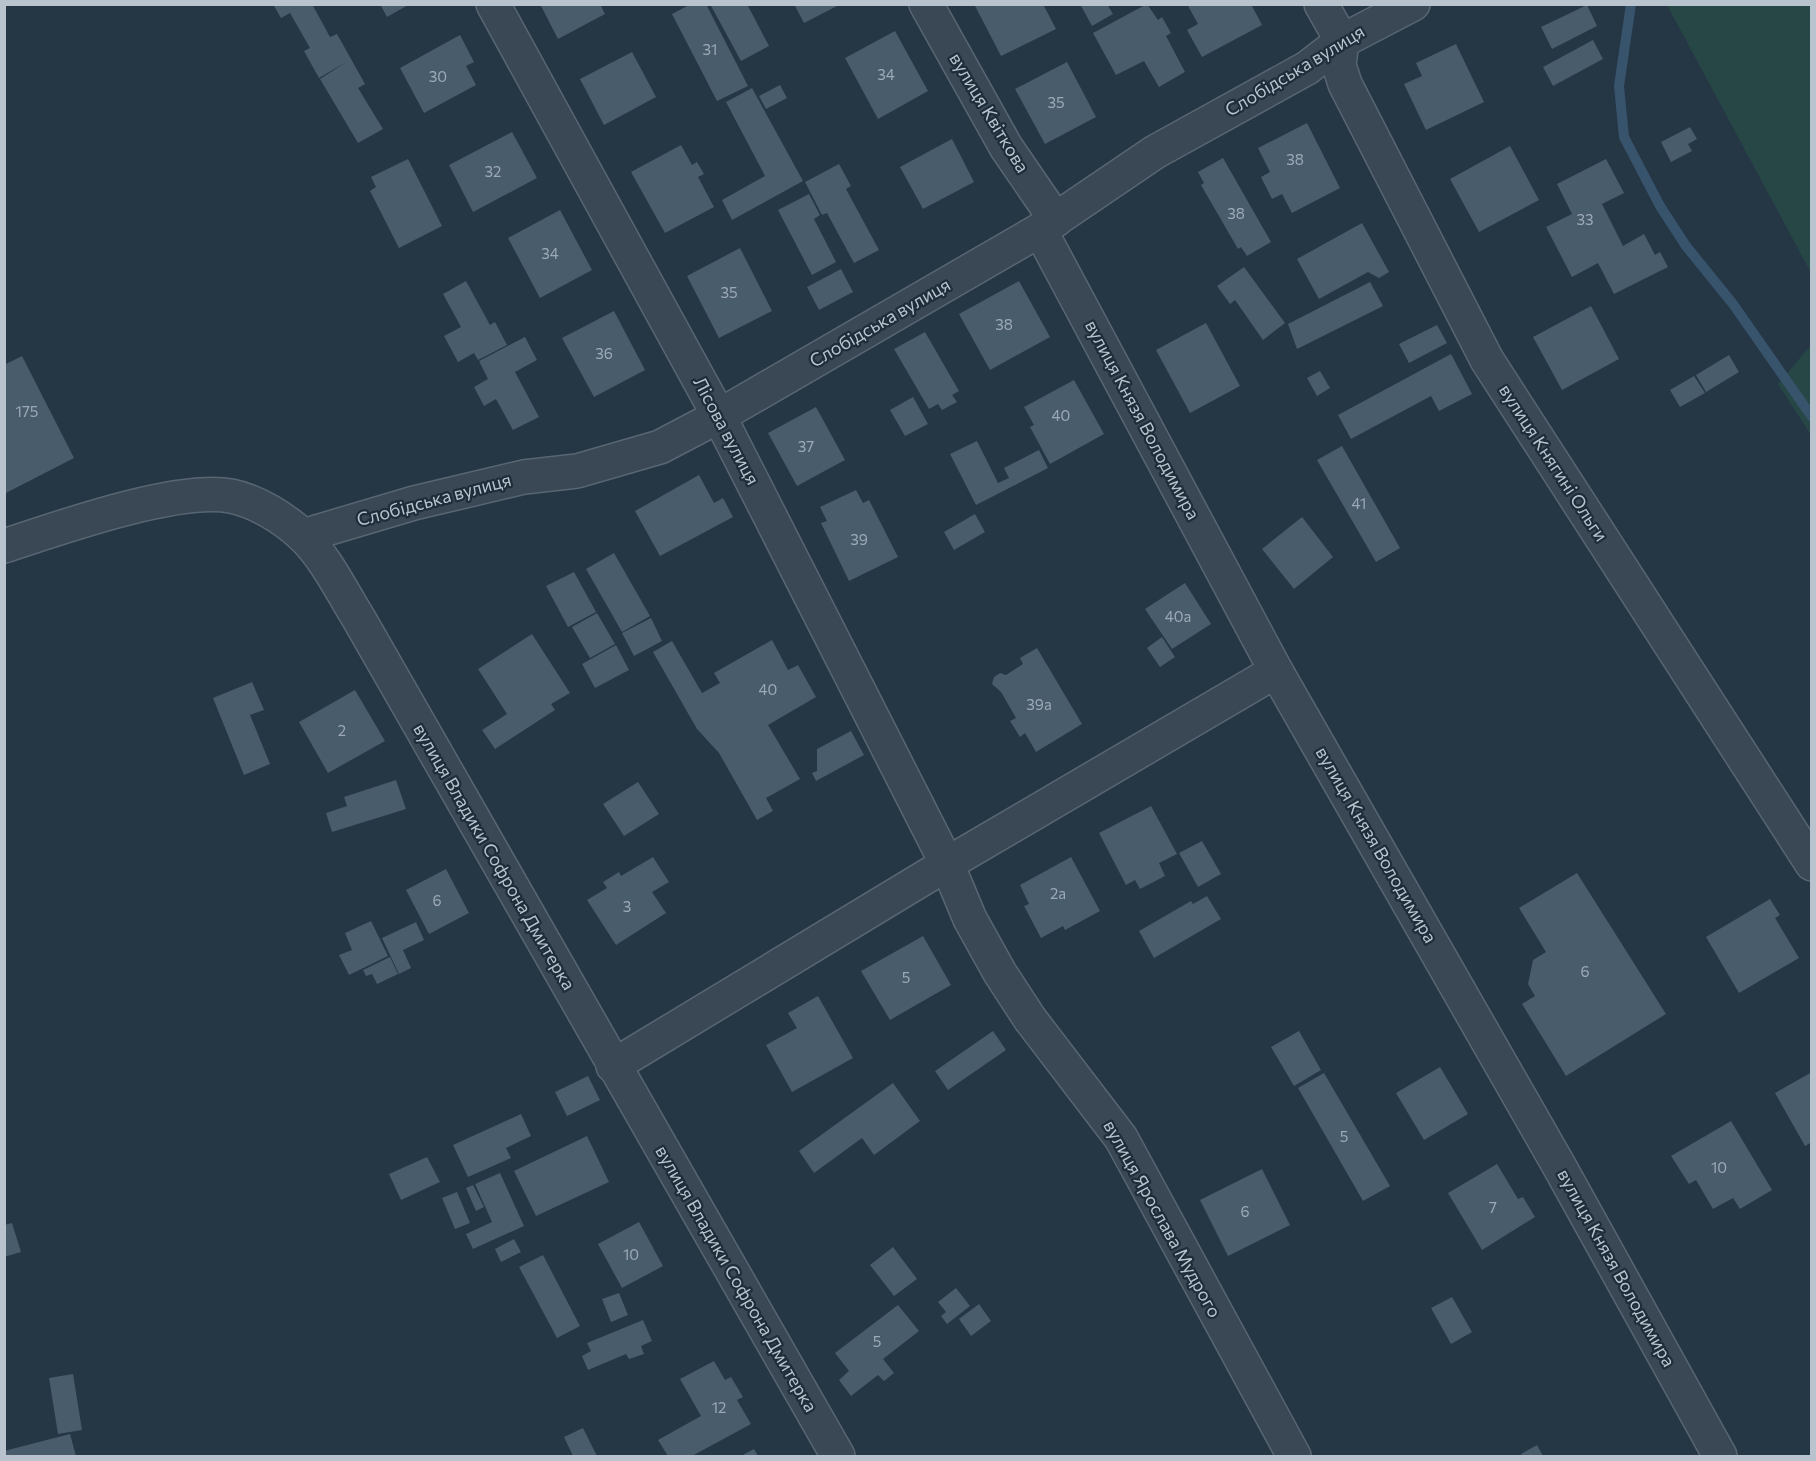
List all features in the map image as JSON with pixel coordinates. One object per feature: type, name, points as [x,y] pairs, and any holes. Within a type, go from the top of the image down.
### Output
[{"type":"street","name":"Лісова вулиця","points":[[493,4],[719,416],[947,864]]},
{"type":"street","name":"вулиця Квіткова","points":[[926,4],[1048,225]]},
{"type":"street","points":[[1322,4],[1342,41]]},
{"type":"street","name":"Слобідська вулиця","points":[[303,536],[425,501],[524,477],[577,471],[660,447],[719,416],[1048,225],[1155,152],[1307,68],[1342,41],[1413,4]]},
{"type":"street","name":"вулиця Княгині Ольги","points":[[1342,41],[1339,65],[1346,84],[1487,360],[1812,864]]},
{"type":"street","name":"вулиця Князя Володимира","points":[[1048,225],[1276,671],[1558,1164],[1720,1456]]},
{"type":"street","name":"вулиця Владики Софрона Дмитерка","points":[[4,546],[83,520],[199,495],[220,495],[241,499],[279,518],[303,536],[325,564],[359,619],[838,1456]]},
{"type":"street","points":[[613,1066],[947,864],[1276,671]]},
{"type":"street","name":"вулиця Ярослава Мудрого","points":[[947,864],[970,919],[1000,973],[1030,1019],[1121,1138],[1294,1456]]},
{"type":"green space","points":[[1667,5],[1811,5],[1811,273]]},
{"type":"green space","points":[[1811,345],[1811,435],[1778,384]]},
{"type":"building","points":[[273,4],[312,4],[330,37],[337,34],[365,84],[358,88],[383,129],[358,143],[320,79],[348,61],[319,78],[304,51],[310,48],[290,13],[281,18]]},
{"type":"building","points":[[380,4],[410,4],[387,17]]},
{"type":"building","points":[[540,4],[600,4],[605,14],[558,39]]},
{"type":"building","points":[[691,4],[706,4],[748,86],[717,101],[672,14]]},
{"type":"building","points":[[710,4],[747,4],[769,46],[741,61]]},
{"type":"building","points":[[794,4],[841,4],[804,23]]},
{"type":"building","points":[[974,4],[1043,4],[1056,29],[1001,56]]},
{"type":"building","points":[[1080,4],[1107,4],[1113,14],[1092,26]]},
{"type":"building","points":[[1147,4],[1158,20],[1162,17],[1171,33],[1166,36],[1185,72],[1159,87],[1144,61],[1116,75],[1093,33]]},
{"type":"building","points":[[1187,4],[1251,4],[1262,25],[1202,57],[1187,30],[1198,24]]},
{"type":"building","points":[[1587,5],[1597,26],[1552,49],[1541,27]]},
{"type":"building","points":[[895,31],[928,91],[878,119],[845,58]]},
{"type":"building","points":[[460,35],[474,62],[466,66],[476,85],[424,113],[400,68]]},
{"type":"building","points":[[1593,40],[1603,59],[1553,86],[1543,67]]},
{"type":"building","points":[[1456,44],[1484,102],[1426,130],[1404,84],[1422,76],[1416,63]]},
{"type":"building","points":[[632,52],[656,97],[604,125],[580,79]]},
{"type":"building","points":[[1067,62],[1096,117],[1045,144],[1015,89]]},
{"type":"building","points":[[780,85],[787,98],[766,109],[759,96]]},
{"type":"building","points":[[752,88],[803,181],[732,220],[722,200],[765,176],[726,102]]},
{"type":"building","points":[[1307,123],[1340,188],[1292,213],[1282,194],[1272,199],[1261,177],[1270,172],[1258,148]]},
{"type":"building","points":[[1690,127],[1697,139],[1688,144],[1692,151],[1671,162],[1661,142]]},
{"type":"building","points":[[512,132],[537,178],[473,212],[449,165]]},
{"type":"building","points":[[952,139],[974,182],[923,209],[900,167]]},
{"type":"building","points":[[681,145],[692,165],[697,162],[704,174],[698,177],[714,207],[665,233],[631,172]]},
{"type":"building","points":[[1510,146],[1539,200],[1479,232],[1450,179]]},
{"type":"building","points":[[1223,158],[1271,242],[1247,256],[1241,247],[1238,249],[1201,185],[1204,183],[1198,172]]},
{"type":"building","points":[[408,159],[442,226],[399,248],[370,191],[376,187],[371,177]]},
{"type":"building","points":[[1606,159],[1624,193],[1602,204],[1623,246],[1644,234],[1655,255],[1660,252],[1668,267],[1614,294],[1598,263],[1572,277],[1546,227],[1572,214],[1557,184]]},
{"type":"building","points":[[839,164],[851,186],[846,189],[879,250],[854,263],[827,213],[822,215],[805,182]]},
{"type":"building","points":[[809,194],[820,215],[814,219],[836,262],[812,275],[778,210]]},
{"type":"building","points":[[560,210],[592,270],[540,298],[508,238]]},
{"type":"building","points":[[1362,223],[1389,272],[1379,278],[1368,272],[1319,299],[1297,259]]},
{"type":"building","points":[[740,248],[772,311],[719,338],[687,276]]},
{"type":"building","points":[[1244,267],[1285,323],[1263,340],[1235,300],[1230,304],[1217,286]]},
{"type":"building","points":[[841,269],[853,292],[819,310],[807,287]]},
{"type":"building","points":[[466,281],[490,325],[495,322],[507,345],[478,360],[474,353],[458,362],[444,336],[461,327],[443,294]]},
{"type":"building","points":[[1019,281],[1050,337],[990,370],[959,314]]},
{"type":"building","points":[[1370,282],[1383,306],[1297,349],[1288,324]]},
{"type":"building","points":[[1591,306],[1619,359],[1562,390],[1533,337]]},
{"type":"building","points":[[614,311],[645,370],[594,397],[562,338]]},
{"type":"building","points":[[1206,323],[1240,386],[1190,413],[1156,350]]},
{"type":"building","points":[[1437,325],[1447,343],[1409,363],[1399,344]]},
{"type":"building","points":[[925,332],[959,391],[952,395],[957,402],[942,410],[938,404],[929,409],[894,349]]},
{"type":"building","points":[[525,337],[537,360],[515,372],[539,417],[513,430],[496,399],[484,406],[474,387],[488,379],[479,361]]},
{"type":"building","points":[[1451,354],[1472,394],[1439,411],[1431,396],[1351,439],[1338,415]]},
{"type":"building","points":[[1729,355],[1739,372],[1706,392],[1696,375]]},
{"type":"building","points":[[22,356],[74,458],[4,494],[4,365]]},
{"type":"building","points":[[1320,371],[1330,388],[1317,396],[1307,378]]},
{"type":"building","points":[[1694,376],[1705,393],[1680,407],[1670,390]]},
{"type":"building","points":[[1074,380],[1104,434],[1050,464],[1030,427],[1034,425],[1024,407]]},
{"type":"building","points":[[913,397],[928,424],[905,436],[890,410]]},
{"type":"building","points":[[816,407],[845,460],[797,486],[768,433]]},
{"type":"building","points":[[977,441],[998,483],[1009,478],[1004,468],[1039,450],[1048,468],[976,505],[950,454]]},
{"type":"building","points":[[1342,446],[1400,548],[1376,562],[1317,460]]},
{"type":"building","points":[[699,475],[714,503],[723,498],[733,517],[660,556],[635,511]]},
{"type":"building","points":[[856,490],[863,503],[869,500],[898,557],[849,581],[821,523],[827,521],[820,507]]},
{"type":"building","points":[[975,514],[985,532],[954,550],[944,532]]},
{"type":"building","points":[[1302,517],[1333,557],[1294,589],[1262,549]]},
{"type":"building","points":[[614,553],[650,616],[622,632],[586,569]]},
{"type":"building","points":[[574,572],[596,612],[568,627],[546,586]]},
{"type":"building","points":[[1185,583],[1211,624],[1172,649],[1145,609]]},
{"type":"building","points":[[597,613],[615,644],[590,658],[572,627]]},
{"type":"building","points":[[651,618],[662,641],[634,656],[622,633]]},
{"type":"building","points":[[532,634],[570,693],[551,704],[555,710],[495,749],[482,730],[507,714],[478,669]]},
{"type":"building","points":[[1162,637],[1175,657],[1160,667],[1147,648]]},
{"type":"building","points":[[772,640],[788,670],[798,665],[816,697],[768,725],[800,779],[766,798],[773,811],[757,820],[719,753],[697,729],[653,652],[672,641],[702,693],[720,683],[714,673]]},
{"type":"building","points":[[616,645],[629,670],[595,688],[582,664]]},
{"type":"building","points":[[1037,648],[1082,724],[1036,752],[1025,733],[1020,737],[1010,721],[1016,718],[1001,692],[992,684],[994,677],[1000,673],[1006,675],[1023,664],[1020,658]]},
{"type":"building","points":[[252,682],[264,710],[250,715],[270,764],[244,775],[213,698]]},
{"type":"building","points":[[355,690],[385,741],[328,773],[299,722]]},
{"type":"building","points":[[851,731],[864,755],[816,781],[812,773],[817,771],[817,749]]},
{"type":"building","points":[[396,780],[406,809],[332,832],[326,813],[347,806],[344,797]]},
{"type":"building","points":[[638,782],[659,814],[624,836],[603,804]]},
{"type":"building","points":[[1151,806],[1177,854],[1159,863],[1165,876],[1140,889],[1135,880],[1126,885],[1099,833]]},
{"type":"building","points":[[1202,841],[1221,874],[1198,887],[1179,853]]},
{"type":"building","points":[[653,857],[669,882],[652,892],[666,913],[616,945],[587,900],[607,888],[603,882],[619,872],[621,876]]},
{"type":"building","points":[[1071,857],[1100,911],[1065,930],[1063,926],[1041,938],[1024,906],[1029,904],[1020,885]]},
{"type":"building","points":[[446,869],[469,913],[429,934],[406,890]]},
{"type":"building","points":[[1577,873],[1666,1014],[1566,1076],[1522,1004],[1535,996],[1528,984],[1533,960],[1546,952],[1519,908]]},
{"type":"building","points":[[1207,896],[1221,919],[1154,958],[1139,931],[1191,901],[1193,904]]},
{"type":"building","points":[[1770,899],[1780,915],[1775,918],[1799,958],[1739,993],[1706,937]]},
{"type":"building","points":[[371,921],[388,956],[349,975],[339,955],[352,950],[345,933]]},
{"type":"building","points":[[416,922],[424,940],[403,950],[411,968],[399,974],[382,938]]},
{"type":"building","points":[[923,936],[951,985],[890,1020],[861,971]]},
{"type":"building","points":[[390,957],[398,974],[377,984],[372,974],[366,976],[363,970]]},
{"type":"building","points":[[818,996],[853,1058],[792,1092],[766,1045],[797,1028],[788,1013]]},
{"type":"building","points":[[993,1031],[1006,1050],[948,1090],[935,1071]]},
{"type":"building","points":[[1299,1031],[1321,1070],[1294,1086],[1271,1047]]},
{"type":"building","points":[[1440,1067],[1468,1114],[1424,1140],[1396,1093]]},
{"type":"building","points":[[1812,1072],[1812,1142],[1805,1146],[1775,1093]]},
{"type":"building","points":[[1324,1073],[1390,1186],[1363,1201],[1298,1088]]},
{"type":"building","points":[[588,1076],[600,1100],[567,1116],[555,1092]]},
{"type":"building","points":[[893,1083],[920,1121],[874,1155],[862,1138],[814,1173],[799,1151]]},
{"type":"building","points":[[521,1114],[531,1136],[506,1148],[511,1158],[468,1177],[453,1145]]},
{"type":"building","points":[[1731,1121],[1772,1190],[1740,1209],[1733,1198],[1713,1209],[1696,1180],[1689,1184],[1671,1156]]},
{"type":"building","points":[[587,1136],[609,1182],[536,1216],[514,1171]]},
{"type":"building","points":[[427,1157],[440,1182],[401,1200],[389,1174]]},
{"type":"building","points":[[1497,1164],[1518,1199],[1523,1197],[1535,1217],[1482,1250],[1448,1193]]},
{"type":"building","points":[[1262,1169],[1290,1225],[1228,1256],[1200,1200]]},
{"type":"building","points":[[500,1173],[524,1226],[473,1249],[466,1234],[492,1222],[475,1184]]},
{"type":"building","points":[[473,1185],[484,1207],[476,1211],[466,1188]]},
{"type":"building","points":[[457,1192],[470,1223],[455,1229],[442,1198]]},
{"type":"building","points":[[639,1222],[663,1266],[622,1288],[598,1244]]},
{"type":"building","points":[[12,1223],[21,1252],[4,1257],[4,1225]]},
{"type":"building","points":[[514,1239],[521,1252],[501,1262],[495,1249]]},
{"type":"building","points":[[893,1247],[917,1279],[894,1296],[870,1265]]},
{"type":"building","points":[[543,1255],[580,1326],[557,1338],[519,1267]]},
{"type":"building","points":[[956,1288],[970,1306],[947,1324],[941,1316],[946,1312],[938,1302]]},
{"type":"building","points":[[619,1293],[628,1315],[611,1322],[602,1299]]},
{"type":"building","points":[[1452,1297],[1472,1332],[1451,1344],[1431,1308]]},
{"type":"building","points":[[979,1304],[991,1321],[971,1336],[959,1319]]},
{"type":"building","points":[[898,1305],[919,1331],[883,1359],[894,1373],[884,1381],[878,1375],[851,1396],[839,1380],[849,1371],[835,1353]]},
{"type":"building","points":[[643,1320],[652,1341],[641,1346],[644,1354],[629,1359],[626,1354],[588,1370],[582,1356],[591,1351],[587,1343]]},
{"type":"building","points":[[714,1361],[725,1380],[731,1377],[743,1397],[737,1400],[751,1424],[692,1456],[668,1456],[658,1440],[701,1416],[680,1379]]},
{"type":"building","points":[[73,1374],[82,1430],[58,1434],[49,1378]]},
{"type":"building","points":[[583,1428],[597,1456],[573,1456],[564,1437]]},
{"type":"building","points":[[70,1434],[76,1456],[4,1456],[4,1451]]},
{"type":"building","points":[[1537,1445],[1543,1456],[1522,1456],[1521,1454]]},
{"type":"building","points":[[754,1449],[758,1456],[741,1456]]},
{"type":"waterway","points":[[1631,4],[1619,86],[1624,137],[1660,206],[1686,246],[1733,304],[1812,417]]}]
